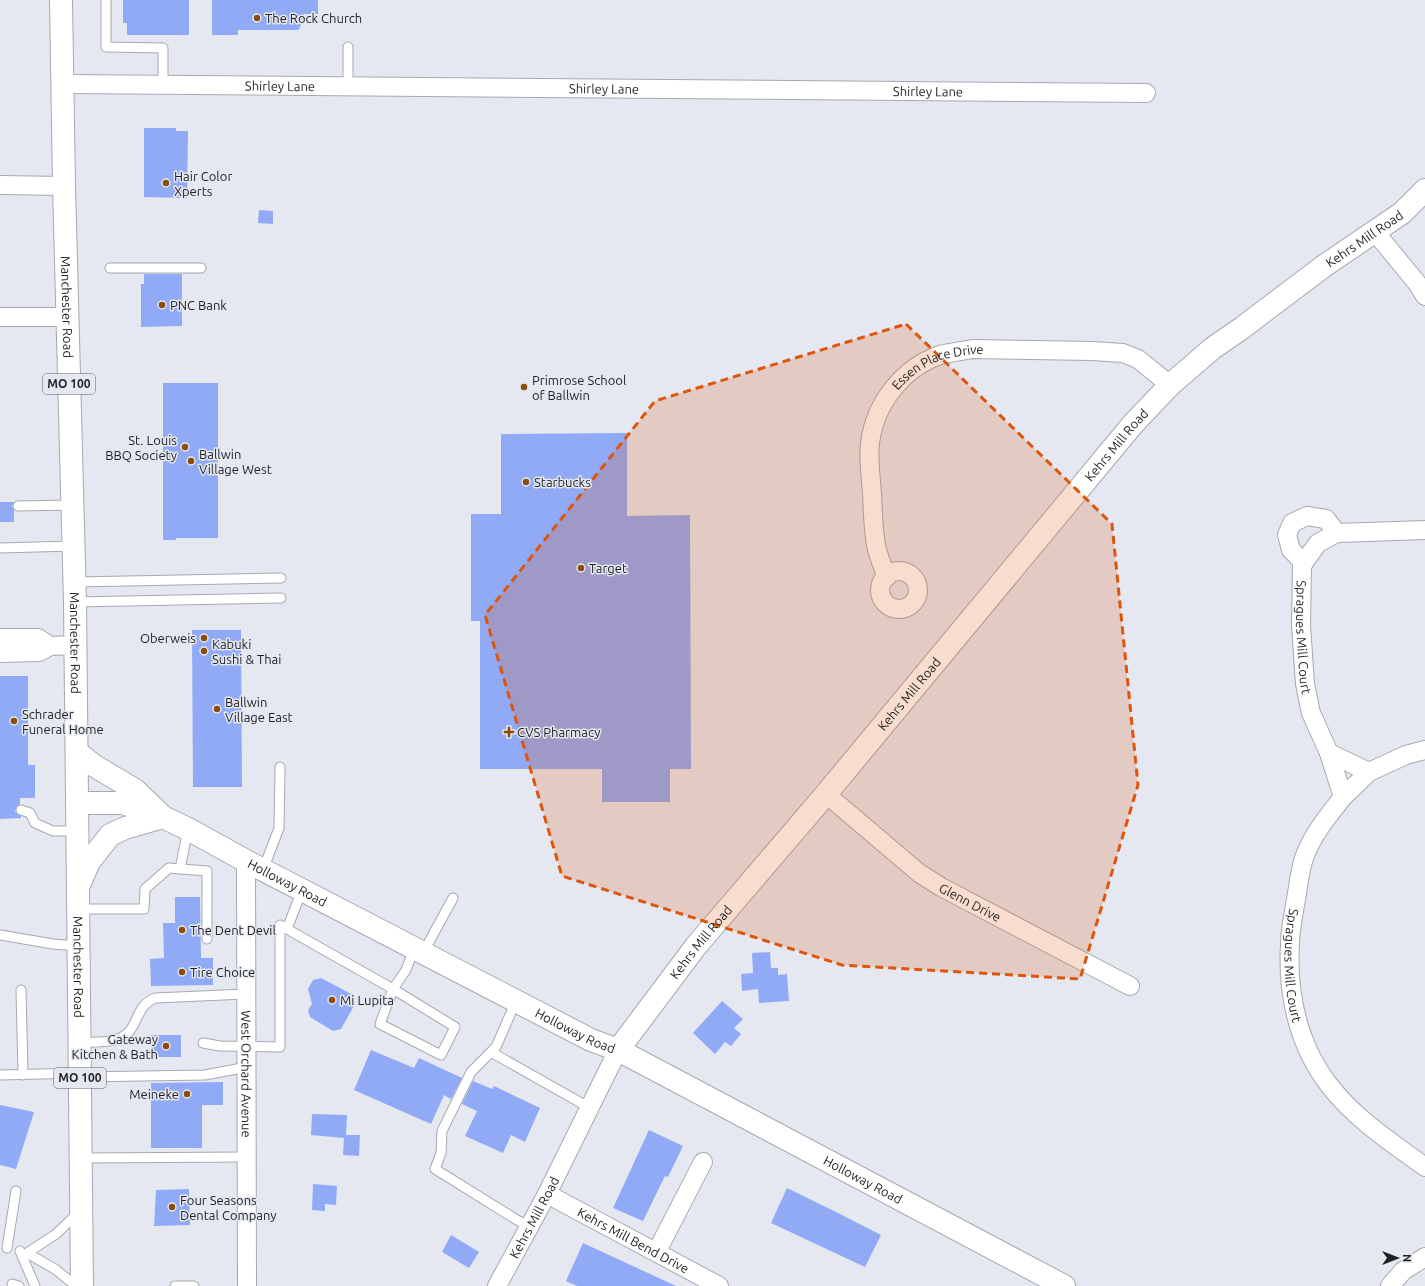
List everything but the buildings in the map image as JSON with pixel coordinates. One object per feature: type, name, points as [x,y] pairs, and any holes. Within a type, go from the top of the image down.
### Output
[{"type":"main road","name":"Manchester Road","points":[[61,0],[64,186],[76,646],[82,1286]]},
{"type":"main road","name":"Kehrs Mill Road","points":[[618,1050],[696,946],[826,794],[1133,424],[1170,385],[1213,348],[1324,266],[1402,212],[1425,190]]},
{"type":"main road","points":[[77,752],[93,765],[135,790],[163,817],[125,828],[110,835],[90,862],[79,886]]},
{"type":"main road","name":"Holloway Road","points":[[78,803],[123,803],[163,817],[188,829],[254,865],[591,1040],[618,1050],[1064,1286]]},
{"type":"street","name":"Shirley Lane","points":[[62,84],[1146,92]]},
{"type":"street","points":[[0,185],[64,186]]},
{"type":"street","points":[[1375,232],[1417,283],[1425,296]]},
{"type":"street","points":[[0,317],[68,317]]},
{"type":"street","name":"Essen Place Drive","points":[[887,577],[876,546],[869,461],[872,427],[878,412],[888,395],[900,380],[912,370],[940,355],[973,349],[1092,351],[1123,353],[1138,359],[1170,385]]},
{"type":"street","name":"Spragues Mill Court","points":[[1304,563],[1291,550],[1287,535],[1292,523],[1307,516],[1326,519],[1337,533],[1318,543],[1304,563],[1302,565],[1301,625],[1305,684],[1311,713],[1329,753],[1343,797],[1326,818],[1313,839],[1304,858],[1299,880],[1290,946],[1290,985],[1298,1023],[1314,1063],[1328,1084],[1358,1117],[1425,1167]]},
{"type":"street","points":[[1337,533],[1425,530]]},
{"type":"street","points":[[0,638],[38,638],[50,646]]},
{"type":"street","points":[[0,653],[38,652],[50,646],[76,646]]},
{"type":"street","points":[[1343,797],[1369,772],[1406,754],[1425,750]]},
{"type":"street","points":[[1329,753],[1369,772]]},
{"type":"street","name":"Glenn Drive","points":[[826,794],[919,873],[941,887],[1130,986]]},
{"type":"street","name":"West Orchard Avenue","points":[[247,1286],[246,994],[254,865]]},
{"type":"street","name":"Kehrs Mill Road","points":[[497,1286],[547,1194],[618,1050]]},
{"type":"street","points":[[657,1251],[703,1162]]},
{"type":"street","name":"Kehrs Mill Bend Drive","points":[[547,1194],[657,1251],[719,1286]]},
{"type":"street","points":[[1390,1286],[1403,1271],[1425,1257]]},
{"type":"lane","points":[[106,0],[106,47],[163,48],[163,85]]},
{"type":"lane","points":[[348,47],[348,86]]},
{"type":"lane","points":[[110,268],[201,268]]},
{"type":"lane","points":[[18,506],[73,505]]},
{"type":"lane","points":[[0,548],[74,546]]},
{"type":"lane","points":[[75,592],[281,578]]},
{"type":"lane","points":[[75,592],[281,598]]},
{"type":"lane","points":[[254,865],[279,828],[280,767]]},
{"type":"lane","points":[[21,810],[30,812],[35,823],[53,831],[78,831]]},
{"type":"lane","points":[[180,869],[188,829]]},
{"type":"lane","points":[[79,908],[144,909],[145,889],[169,868],[206,871],[207,939]]},
{"type":"lane","points":[[287,929],[302,890]]},
{"type":"lane","points":[[204,1043],[220,1046],[280,1046],[280,925],[393,989],[456,1027],[441,1055],[380,1024],[393,989],[453,898]]},
{"type":"lane","points":[[0,935],[53,944],[79,946]]},
{"type":"lane","points":[[21,990],[23,1075]]},
{"type":"lane","points":[[80,1042],[105,1042],[117,1039],[126,1034],[132,1027],[140,1010],[148,1001],[155,998],[246,994]]},
{"type":"lane","points":[[516,1001],[496,1047],[471,1072],[442,1131],[441,1153],[434,1170],[516,1220],[529,1226]]},
{"type":"lane","points":[[491,1052],[590,1108]]},
{"type":"lane","points":[[0,1076],[206,1075],[247,1067]]},
{"type":"lane","points":[[81,1158],[247,1157]]},
{"type":"lane","points":[[16,1191],[4,1247],[24,1252],[55,1269],[76,1286]]},
{"type":"lane","points":[[24,1252],[56,1234],[81,1210]]},
{"type":"lane","points":[[24,1252],[35,1286]]},
{"type":"lane","points":[[175,1286],[194,1286]]},
{"type":"highlighted area","points":[[906,324],[1112,524],[1138,785],[1080,979],[842,965],[562,876],[485,615],[655,401]]},
{"type":"place","name":"The Rock Church","points":[[257,18]]},
{"type":"place","name":"Hair Color Xperts","points":[[166,183]]},
{"type":"place","name":"PNC Bank","points":[[162,305]]},
{"type":"place","name":"Primrose School of Ballwin","points":[[524,387]]},
{"type":"place","name":"St. Louis BBQ Society","points":[[185,447]]},
{"type":"place","name":"Ballwin Village West","points":[[191,461]]},
{"type":"place","name":"Starbucks","points":[[526,482]]},
{"type":"place","name":"Target","points":[[581,568]]},
{"type":"place","name":"Oberweis","points":[[204,638]]},
{"type":"place","name":"Kabuki Sushi & Thai","points":[[204,651]]},
{"type":"place","name":"Ballwin Village East","points":[[217,709]]},
{"type":"place","name":"Schrader Funeral Home","points":[[14,721]]},
{"type":"place","name":"CVS Pharmacy","points":[[509,732]]},
{"type":"place","name":"The Dent Devil","points":[[182,930]]},
{"type":"place","name":"Tire Choice","points":[[182,972]]},
{"type":"place","name":"Mi Lupita","points":[[332,1000]]},
{"type":"place","name":"Gateway Kitchen & Bath","points":[[166,1046]]},
{"type":"place","name":"Meineke","points":[[187,1094]]},
{"type":"place","name":"Four Seasons Dental Company","points":[[172,1207]]}]
